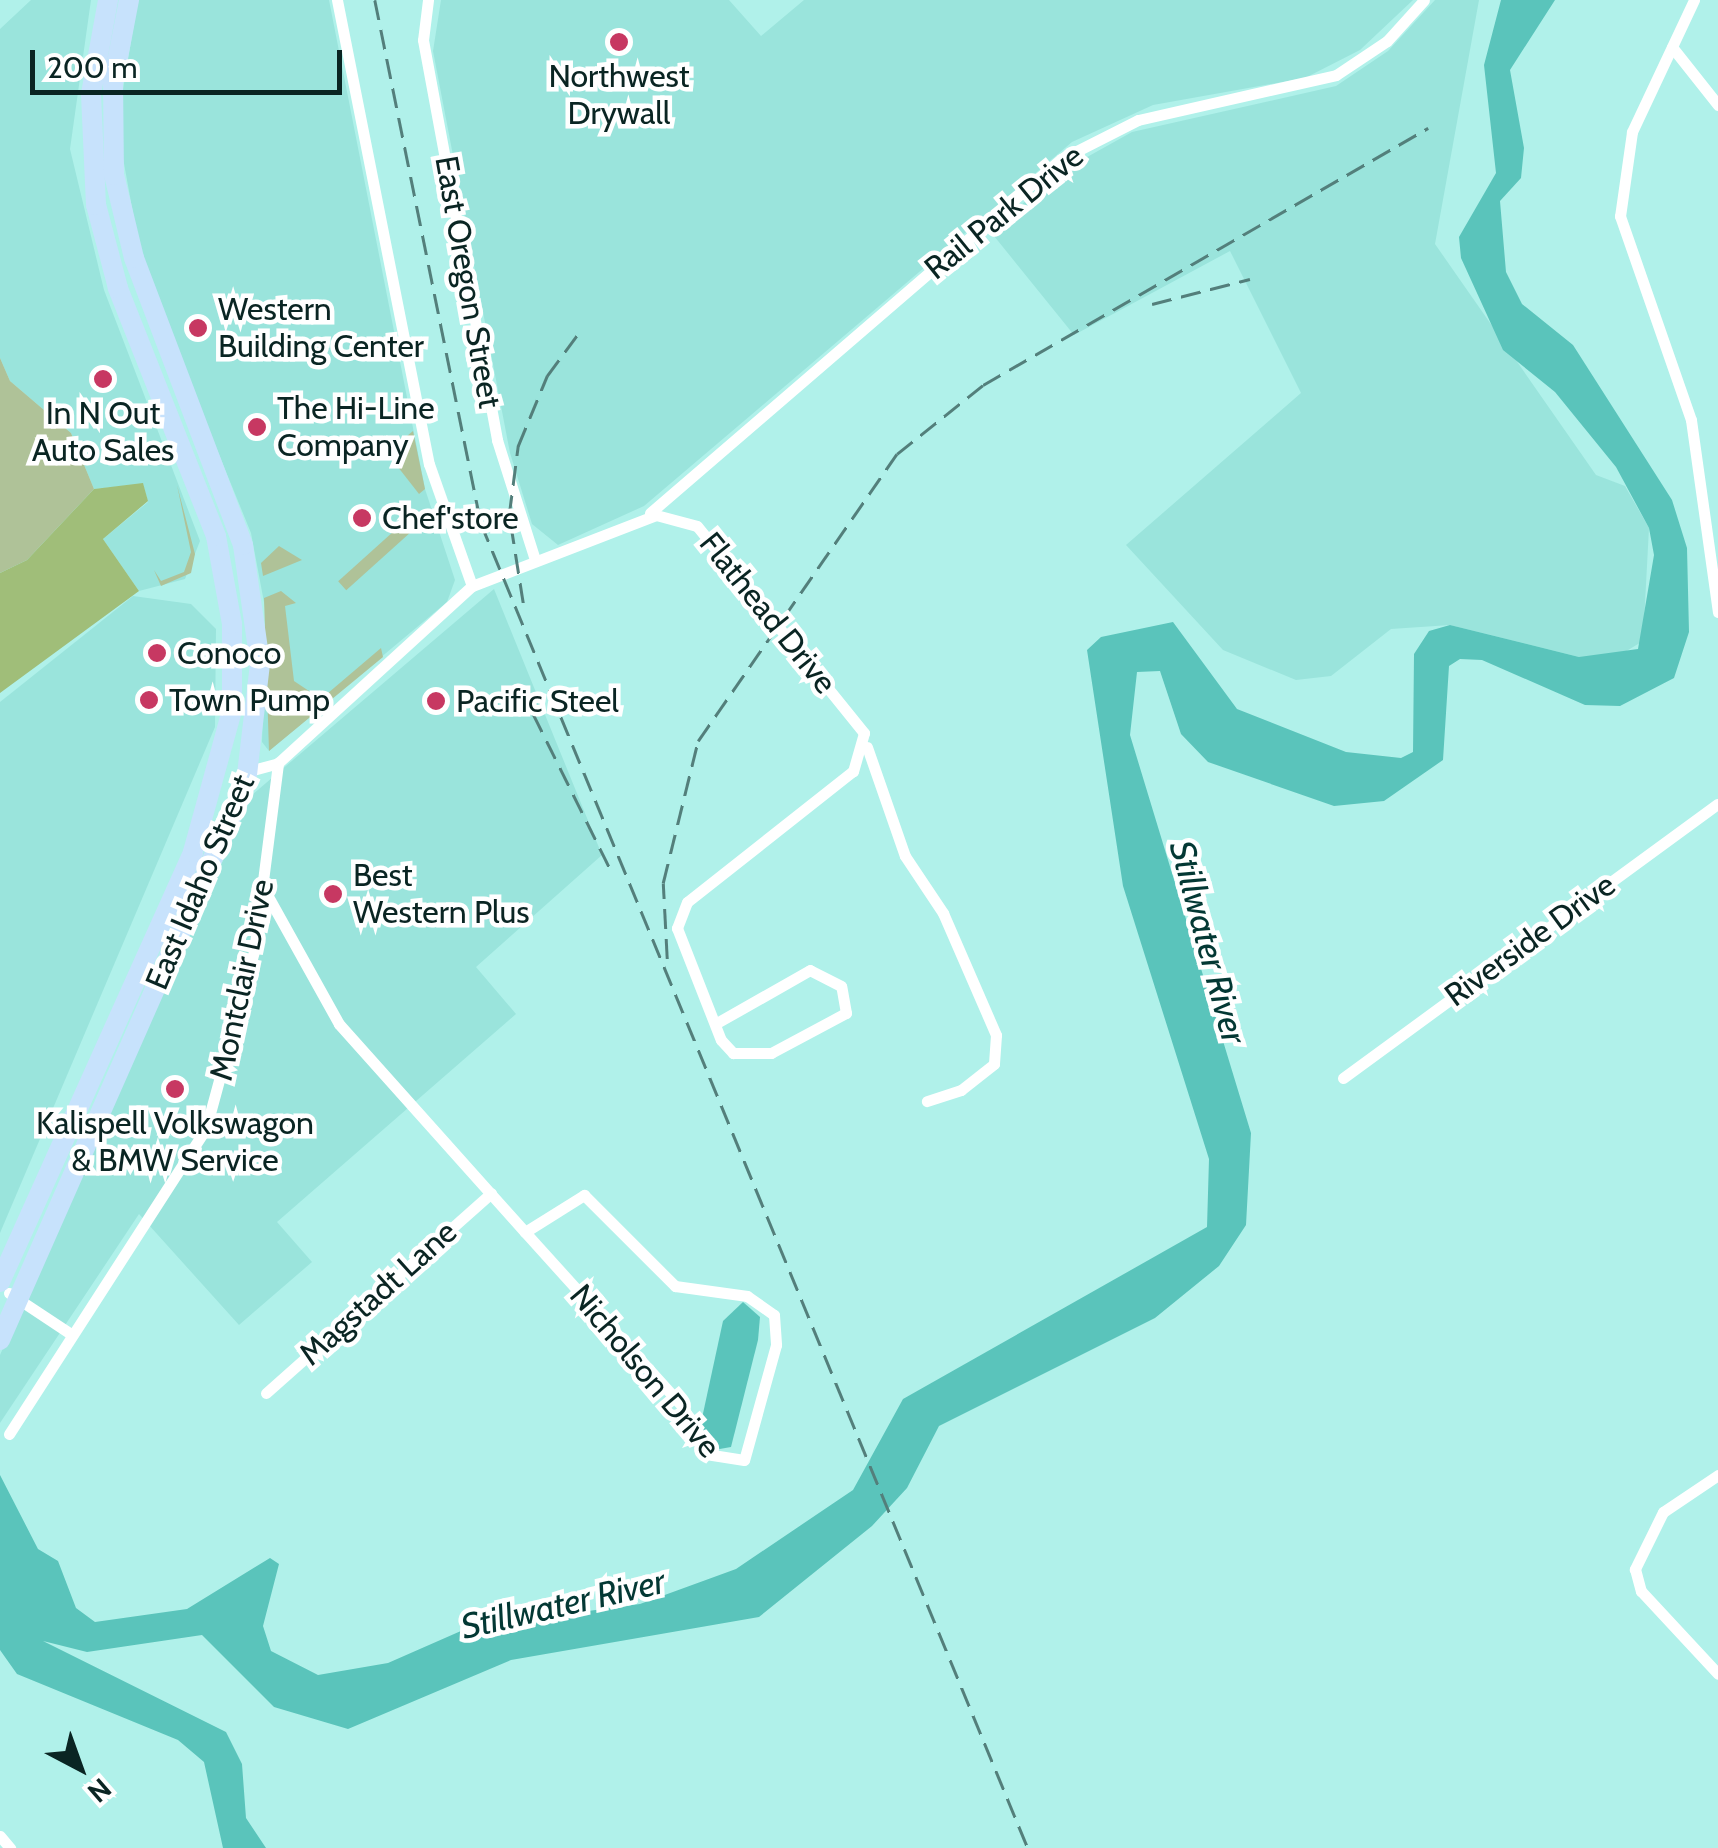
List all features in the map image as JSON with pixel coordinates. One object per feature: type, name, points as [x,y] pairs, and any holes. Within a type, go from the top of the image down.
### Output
[{"type":"highway","name":"East Idaho Street","points":[[0,1340],[9,1292],[94,1069],[210,810],[234,668],[216,536],[118,288],[96,205],[92,94],[108,0]]},
{"type":"highway","name":"East Idaho Street","points":[[9,1292],[49,1232],[249,771],[260,664],[254,584],[134,258],[114,175],[110,112],[129,0]]},
{"type":"highway","points":[[49,1232],[94,1069]]},
{"type":"street","points":[[249,771],[278,763],[472,586],[429,464],[338,0]]},
{"type":"street","name":"East Oregon Street","points":[[428,0],[423,40],[496,440],[536,560]]},
{"type":"street","name":"Rail Park Drive","points":[[634,523],[1061,159],[1138,120],[1336,75],[1387,41],[1424,0]]},
{"type":"street","points":[[1694,0],[1632,132],[1620,216],[1683,394],[1712,501],[1718,612]]},
{"type":"street","points":[[1672,47],[1718,105]]},
{"type":"street","name":"Flathead Drive","points":[[472,586],[634,523],[678,514],[698,526],[864,733]]},
{"type":"street","points":[[715,1024],[736,1020],[794,972],[827,974],[849,999],[833,1022],[752,1057],[733,1052],[715,1024],[678,916],[852,771],[864,733]]},
{"type":"street","points":[[864,733],[905,856],[944,913],[996,1036],[994,1064],[961,1090],[927,1101]]},
{"type":"street","name":"Montclair Drive","points":[[9,1434],[206,1128],[230,1064],[264,876],[278,763]]},
{"type":"street","name":"Riverside Drive","points":[[1343,1078],[1718,804]]},
{"type":"street","name":"Nicholson Drive","points":[[264,876],[289,942],[339,1024],[686,1412],[707,1454],[728,1464],[748,1457],[778,1338],[766,1305],[674,1286],[584,1194],[526,1232]]},
{"type":"street","name":"Magstadt Lane","points":[[266,1392],[490,1193]]},
{"type":"street","points":[[9,1292],[70,1334]]},
{"type":"street","points":[[1718,1474],[1663,1512],[1635,1569],[1641,1591],[1718,1674]]},
{"type":"street","points":[[0,1836],[10,1848]]},
{"type":"shaded area","points":[[31,0],[91,0],[70,149],[104,290],[200,541],[185,579],[139,591],[103,539],[148,502],[143,484],[94,489],[71,433],[10,381],[0,358],[0,29]]},
{"type":"shaded area","points":[[138,0],[329,0],[425,489],[455,580],[447,602],[269,751],[262,742],[266,613],[251,533],[143,268],[117,125]]},
{"type":"shaded area","points":[[441,0],[729,0],[761,36],[804,0],[1413,0],[1360,50],[1305,78],[1153,105],[1072,142],[644,506],[558,545],[532,524],[510,453],[433,51]]},
{"type":"shaded area","points":[[1435,0],[1479,0],[1435,244],[1596,475],[1625,486],[1649,528],[1643,641],[1615,658],[1579,657],[1450,625],[1391,629],[1331,676],[1296,680],[1223,650],[1126,545],[1301,393],[1230,251],[1074,335],[990,231],[1062,171],[1132,132],[1336,86],[1388,51]]},
{"type":"shaded area","points":[[0,358],[10,381],[71,433],[94,489],[27,560],[0,573]]},
{"type":"shaded area","points":[[413,431],[425,489],[419,494],[387,453]]},
{"type":"shaded area","points":[[143,483],[148,501],[103,539],[139,591],[0,693],[0,573],[27,560],[94,489]]},
{"type":"shaded area","points":[[177,485],[195,554],[191,573],[161,586],[154,570],[161,581],[184,572],[191,552]]},
{"type":"shaded area","points":[[414,513],[422,522],[346,590],[338,581]]},
{"type":"shaded area","points":[[279,546],[302,560],[263,576],[261,563]]},
{"type":"shaded area","points":[[494,589],[602,855],[476,967],[516,1014],[277,1222],[312,1262],[239,1325],[139,1214],[0,1423],[0,1355],[253,794]]},
{"type":"shaded area","points":[[281,591],[296,603],[285,606],[294,681],[321,699],[381,648],[383,657],[269,751],[264,598]]},
{"type":"shaded area","points":[[133,596],[191,604],[216,629],[215,727],[0,1233],[0,702]]},
{"type":"water","points":[[1501,0],[1555,0],[1510,70],[1524,148],[1521,178],[1500,201],[1506,272],[1522,304],[1573,345],[1672,500],[1687,548],[1689,632],[1674,678],[1620,706],[1585,705],[1482,660],[1460,659],[1449,666],[1443,760],[1384,801],[1334,806],[1208,762],[1181,734],[1160,671],[1137,672],[1130,735],[1251,1133],[1246,1225],[1219,1266],[1155,1318],[939,1426],[907,1488],[872,1526],[759,1617],[511,1660],[348,1729],[274,1707],[202,1635],[87,1652],[43,1641],[226,1732],[242,1764],[246,1818],[266,1848],[223,1848],[204,1762],[178,1740],[17,1674],[0,1650],[0,1475],[38,1549],[58,1561],[76,1608],[95,1622],[187,1609],[270,1558],[279,1564],[263,1626],[271,1651],[318,1675],[388,1663],[470,1627],[640,1604],[736,1569],[853,1490],[903,1399],[1207,1227],[1209,1159],[1123,886],[1087,650],[1101,637],[1173,622],[1237,709],[1346,752],[1401,758],[1413,752],[1414,654],[1429,631],[1450,625],[1579,657],[1638,649],[1654,555],[1649,528],[1616,467],[1555,392],[1503,350],[1461,258],[1459,237],[1496,173],[1484,65]]},
{"type":"water","points":[[743,1302],[760,1317],[758,1340],[731,1447],[714,1450],[699,1432],[723,1321]]},
{"type":"railway","points":[[375,0],[481,523],[1028,1848]]},
{"type":"railway","points":[[667,959],[663,883],[698,741],[897,454],[983,385],[1428,128]]},
{"type":"railway","points":[[1152,304],[1250,279]]},
{"type":"railway","points":[[523,603],[509,515],[518,446],[547,376],[580,331]]},
{"type":"railway","points":[[520,687],[613,874]]},
{"type":"place","name":"Northwest Drywall","points":[[619,42]]},
{"type":"place","name":"Western Building Center","points":[[198,328]]},
{"type":"place","name":"In N Out Auto Sales","points":[[103,379]]},
{"type":"place","name":"The Hi-Line Company","points":[[257,427]]},
{"type":"place","name":"Chef'store","points":[[362,518]]},
{"type":"place","name":"Conoco","points":[[157,653]]},
{"type":"place","name":"Town Pump","points":[[149,700]]},
{"type":"place","name":"Pacific Steel","points":[[436,701]]},
{"type":"place","name":"Best Western Plus","points":[[333,894]]},
{"type":"place","name":"Kalispell Volkswagon & BMW Service","points":[[175,1089]]},
{"type":"water label","name":"Stillwater River","points":[[1208,942]]},
{"type":"water label","name":"Stillwater River","points":[[563,1604]]}]
